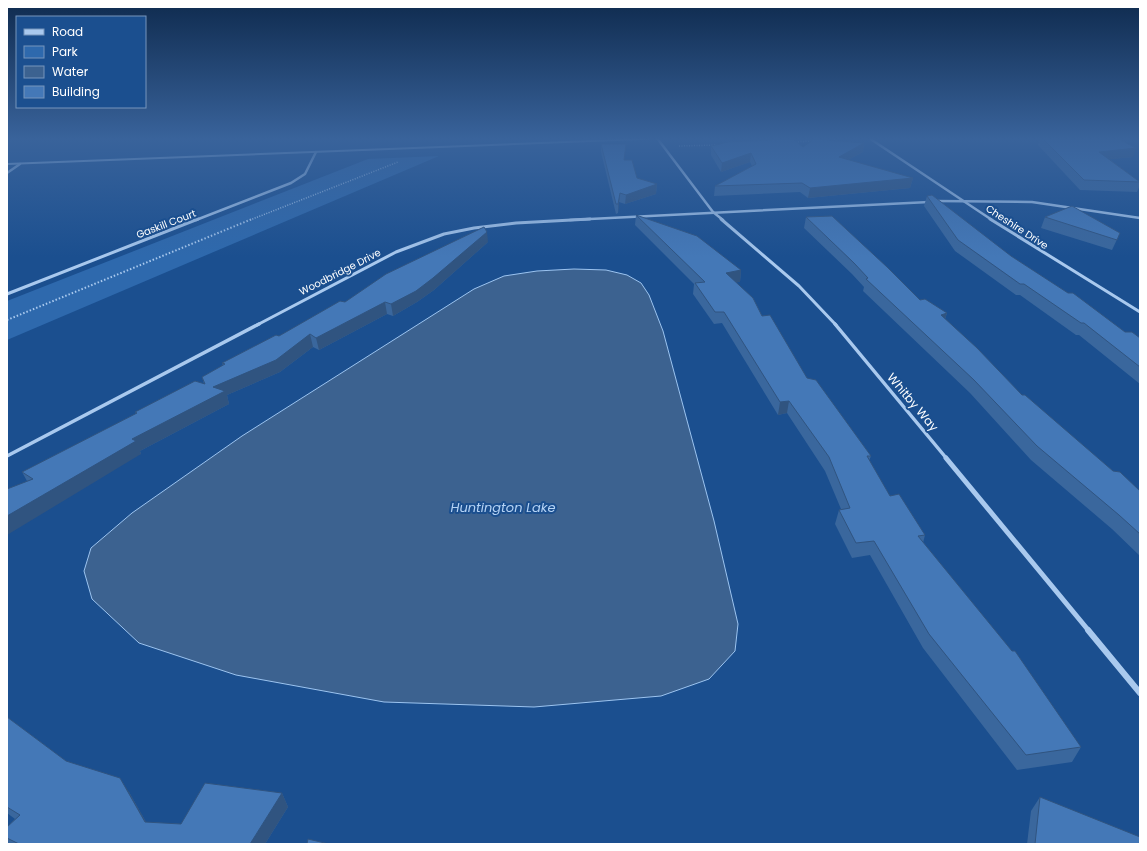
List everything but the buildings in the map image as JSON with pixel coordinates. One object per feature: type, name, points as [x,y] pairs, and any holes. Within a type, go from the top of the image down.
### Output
[{"type":"street","name":"Gaskill Court","points":[[7,294],[291,183],[299,178]]},
{"type":"street","name":"Whitby Way","points":[[687,178],[713,212],[800,286],[831,319],[1140,693]]},
{"type":"street","name":"Cheshire Drive","points":[[928,178],[1018,238],[1140,312]]},
{"type":"street","name":"Woodbridge Drive","points":[[7,456],[396,252],[430,238],[474,228],[516,223],[961,200],[1032,202],[1140,218]]},
{"type":"path","points":[[7,320],[357,178]]},
{"type":"green space","points":[[320,178],[388,178],[7,340],[7,301]]},
{"type":"water","name":"Huntington Lake","points":[[574,269],[606,270],[627,275],[641,283],[649,295],[663,331],[714,521],[738,624],[735,651],[709,679],[661,696],[534,707],[384,702],[236,675],[139,643],[92,599],[84,571],[91,548],[132,513],[242,436],[474,289],[504,276],[537,271]]}]
